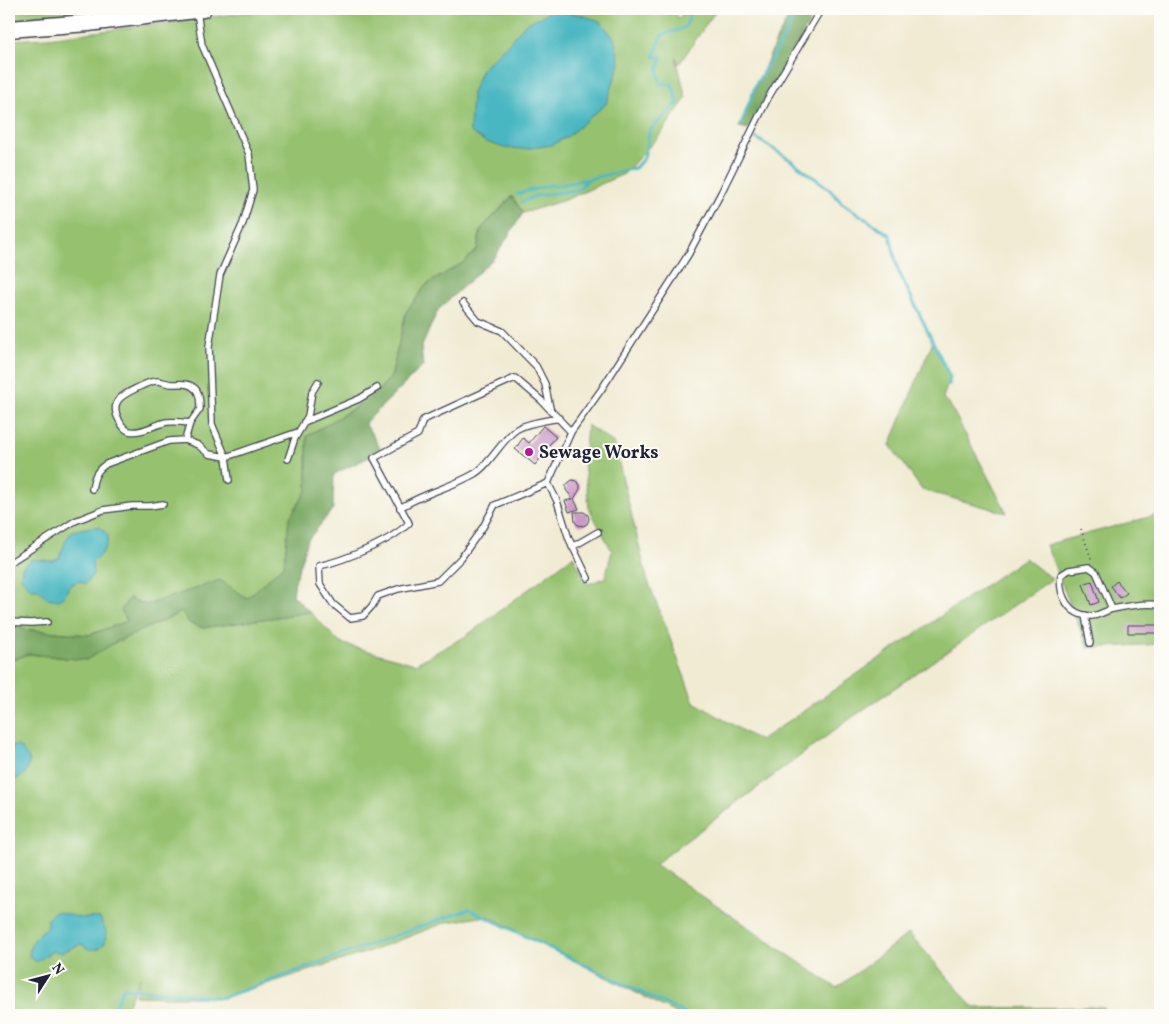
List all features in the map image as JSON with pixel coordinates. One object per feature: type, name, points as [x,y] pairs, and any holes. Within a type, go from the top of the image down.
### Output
[{"type":"street","points":[[9,29],[88,23],[200,9]]},
{"type":"lane","points":[[200,9],[202,45],[249,154],[253,190],[243,223],[220,275],[209,347],[212,424],[226,458],[229,480]]},
{"type":"lane","points":[[571,432],[550,409],[515,378],[423,420],[418,434],[374,458],[409,523],[399,534],[336,562],[319,566],[320,584],[333,604],[350,618],[363,616],[378,596],[398,589],[438,582],[461,558],[495,506],[548,483],[571,432],[601,390],[688,255],[768,98],[821,9]]},
{"type":"lane","points":[[463,303],[478,321],[502,331],[536,366],[544,384],[550,409]]},
{"type":"lane","points":[[185,440],[190,422],[200,409],[200,400],[196,390],[190,384],[171,384],[156,380],[124,394],[119,398],[116,408],[117,417],[122,426],[130,431],[142,430],[168,422],[190,422]]},
{"type":"lane","points":[[288,459],[298,432],[308,416],[312,392],[318,382]]},
{"type":"lane","points":[[304,422],[346,405],[377,388]]},
{"type":"lane","points":[[400,508],[415,498],[436,492],[476,473],[517,429],[558,418]]},
{"type":"lane","points":[[92,488],[97,470],[106,464],[169,441],[185,440],[209,454],[226,458],[298,432]]},
{"type":"lane","points":[[548,483],[557,501],[572,546],[588,578]]},
{"type":"lane","points":[[9,563],[75,521],[103,510],[163,504]]},
{"type":"lane","points":[[572,546],[598,532]]},
{"type":"lane","points":[[1112,609],[1096,572],[1090,567],[1070,570],[1061,575],[1059,586],[1067,606],[1077,614],[1092,616],[1112,609],[1160,604]]},
{"type":"lane","points":[[1085,615],[1090,643]]},
{"type":"lane","points":[[9,622],[47,622]]},
{"type":"path","points":[[1081,529],[1096,572]]},
{"type":"green space","points":[[9,9],[204,9],[9,23]]},
{"type":"green space","points":[[273,9],[672,9],[679,19],[685,9],[717,9],[679,64],[676,57],[686,98],[661,134],[624,174],[565,200],[523,213],[512,196],[481,229],[477,250],[464,262],[426,285],[406,312],[391,377],[371,398],[307,436],[307,490],[289,519],[284,565],[247,599],[149,606],[129,598],[128,621],[89,635],[9,628],[9,40],[48,38]]},
{"type":"green space","points":[[794,9],[817,9],[748,129],[739,127],[778,36]]},
{"type":"green space","points":[[512,197],[523,213],[495,257],[438,310],[421,348],[423,366],[365,423],[382,451],[334,474],[333,509],[307,541],[295,581],[293,595],[310,612],[203,628],[189,623],[182,612],[114,643],[86,660],[28,654],[13,660],[9,650],[9,628],[89,635],[127,621],[121,610],[129,598],[146,605],[220,580],[247,598],[284,565],[289,519],[307,490],[307,436],[371,398],[391,377],[406,312],[426,285],[464,262],[477,250],[481,229]]},
{"type":"green space","points":[[933,341],[950,377],[943,398],[950,405],[1007,513],[922,490],[890,445]]},
{"type":"green space","points":[[587,425],[614,443],[647,578],[694,702],[760,741],[1025,558],[1052,579],[847,721],[655,864],[837,988],[909,933],[974,1008],[1103,1007],[1105,1015],[679,1015],[488,916],[447,922],[374,950],[222,998],[135,996],[140,977],[123,1015],[9,1015],[9,650],[13,660],[28,654],[86,660],[114,643],[182,612],[203,628],[310,612],[340,643],[415,664],[466,636],[573,556],[588,584],[605,578],[612,551],[589,508],[584,462]]},
{"type":"green space","points":[[1160,514],[1160,644],[1088,648],[1046,545]]},
{"type":"water","points":[[554,10],[600,21],[614,38],[620,63],[606,104],[568,136],[552,145],[523,149],[505,148],[486,142],[470,132],[472,93],[482,69],[525,24]]},
{"type":"water","points":[[100,527],[108,535],[108,540],[103,551],[92,563],[93,574],[86,584],[80,581],[70,585],[64,596],[59,600],[47,598],[38,589],[31,589],[21,578],[22,567],[32,559],[53,561],[59,558],[66,540],[72,531]]},
{"type":"water","points":[[9,746],[19,746],[30,760],[26,773],[13,781],[9,779]]},
{"type":"water","points":[[54,912],[83,918],[100,918],[106,931],[105,943],[98,949],[88,949],[82,944],[60,953],[53,951],[36,962],[29,956],[32,943],[47,927],[47,919]]},
{"type":"building","points":[[543,426],[556,437],[542,453],[543,455],[535,465],[515,449],[523,438],[529,443]]},
{"type":"building","points":[[572,480],[580,485],[580,489],[574,499],[579,509],[569,512],[565,501],[573,499],[566,490],[566,485]]},
{"type":"building","points":[[574,512],[584,512],[588,515],[587,524],[583,526],[578,525],[575,522]]},
{"type":"building","points":[[1092,581],[1099,602],[1091,605],[1083,584]]},
{"type":"building","points":[[1117,581],[1127,593],[1120,598],[1111,586]]},
{"type":"building","points":[[1128,625],[1160,625],[1160,633],[1128,633]]},
{"type":"waterway","points":[[522,202],[535,196],[577,190],[589,179],[635,168],[644,158],[650,130],[678,103],[672,84],[660,84],[658,69],[662,57],[654,57],[662,35],[684,28],[689,19],[687,10],[691,9]]},
{"type":"waterway","points":[[741,125],[756,84],[781,43],[798,9]]},
{"type":"waterway","points":[[756,138],[789,159],[828,188],[842,203],[890,235],[898,270],[950,377],[949,385]]},
{"type":"waterway","points":[[517,194],[550,185],[557,186],[588,179]]},
{"type":"waterway","points":[[111,1015],[123,988],[222,998],[469,909],[688,1015]]},
{"type":"place","name":"Sewage Works","points":[[529,452]]}]
